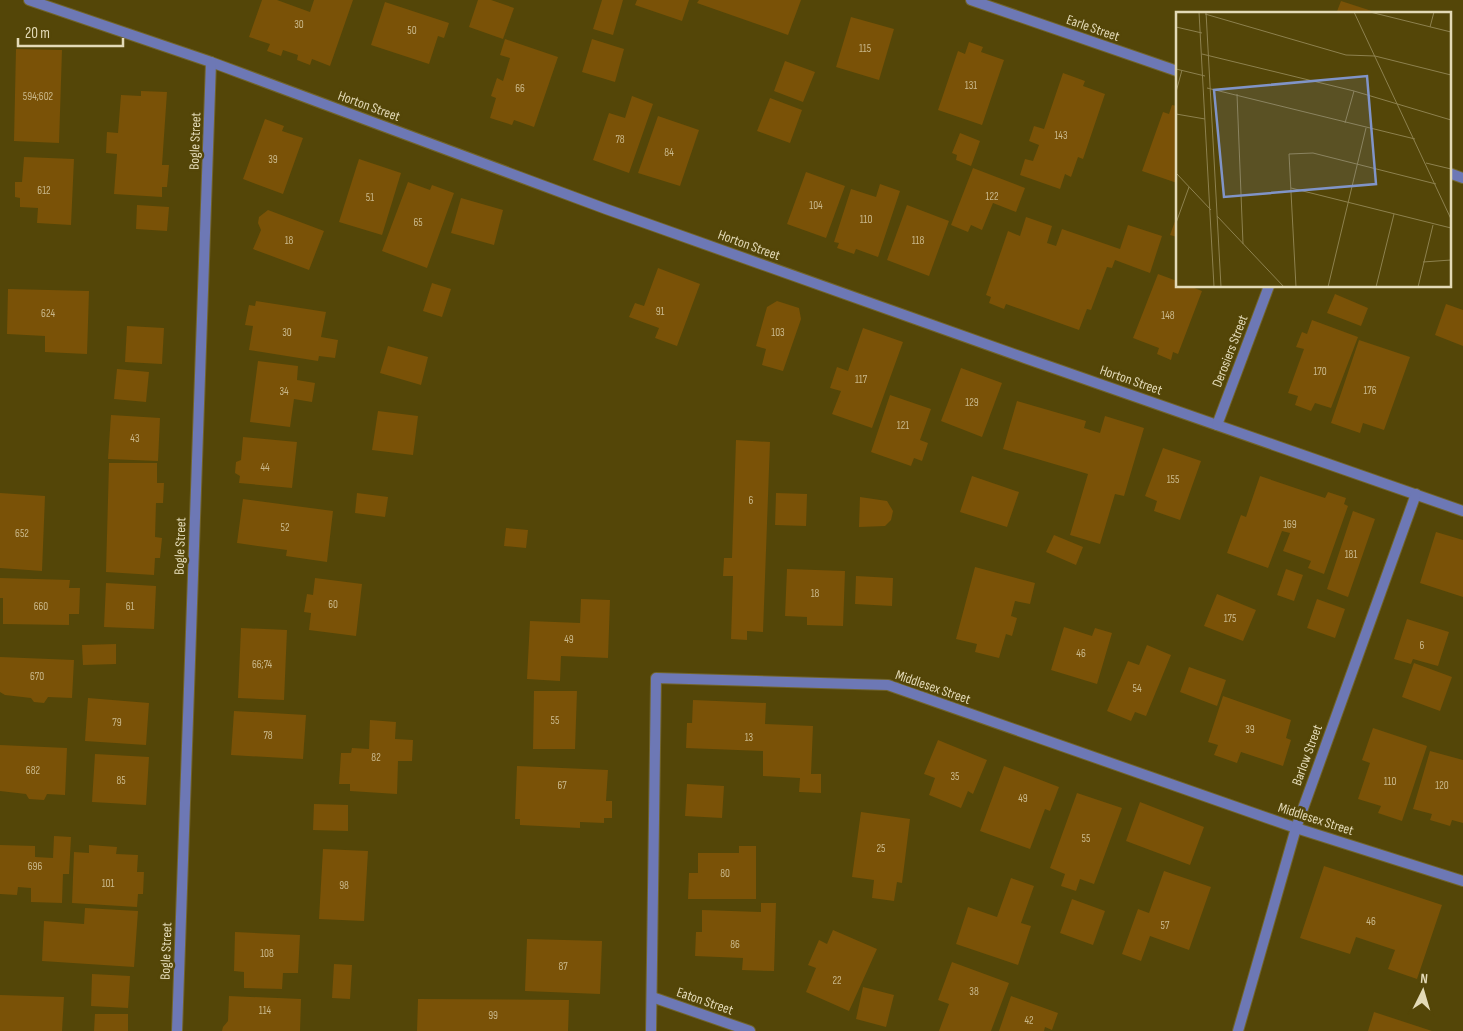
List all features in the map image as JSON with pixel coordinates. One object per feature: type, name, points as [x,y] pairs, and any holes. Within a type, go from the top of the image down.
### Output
[{"type":"street","name":"Horton Street","points":[[29,0],[211,62],[615,212],[1463,511]]},
{"type":"street","name":"Earle Street","points":[[971,0],[1176,72]]},
{"type":"street","name":"Bogle Street","points":[[177,1031],[211,62]]},
{"type":"street","points":[[1450,173],[1463,178]]},
{"type":"street","name":"Derosiers Street","points":[[1217,424],[1268,288]]},
{"type":"street","name":"Barlow Street","points":[[1238,1031],[1296,828],[1416,494]]},
{"type":"street","name":"Middlesex Street","points":[[652,997],[656,678],[888,685],[1296,828],[1463,881]]},
{"type":"street","points":[[651,1031],[652,997]]},
{"type":"street","name":"Eaton Street","points":[[652,997],[750,1031]]},
{"type":"building","points":[[262,0],[277,0],[310,12],[314,0],[353,0],[330,66],[312,59],[310,65],[297,60],[298,55],[283,50],[281,56],[267,51],[270,44],[249,37]]},
{"type":"building","points":[[478,0],[491,0],[514,8],[503,39],[469,27]]},
{"type":"building","points":[[602,0],[623,0],[613,35],[593,29]]},
{"type":"building","points":[[637,0],[689,0],[682,21],[635,5]]},
{"type":"building","points":[[699,0],[801,0],[788,35],[697,3]]},
{"type":"building","points":[[1341,1],[1375,12],[1337,12]]},
{"type":"building","points":[[385,2],[449,23],[444,38],[438,36],[429,64],[371,45]]},
{"type":"building","points":[[851,17],[894,29],[879,80],[836,67]]},
{"type":"building","points":[[505,39],[558,57],[534,127],[514,120],[512,125],[490,118],[496,98],[491,96],[497,78],[503,81],[510,58],[500,55]]},
{"type":"building","points":[[592,39],[624,49],[615,82],[582,72]]},
{"type":"building","points":[[969,42],[983,47],[981,52],[1004,60],[982,125],[938,110],[958,51],[965,54]]},
{"type":"building","points":[[16,49],[62,50],[59,143],[14,141]]},
{"type":"building","points":[[785,61],[815,72],[803,102],[774,91]]},
{"type":"building","points":[[1063,73],[1085,81],[1083,86],[1105,94],[1083,159],[1078,157],[1071,177],[1065,174],[1060,189],[1020,175],[1025,159],[1033,161],[1039,145],[1029,141],[1034,126],[1044,129]]},
{"type":"building","points":[[141,91],[167,92],[162,165],[169,165],[167,187],[162,187],[162,197],[114,194],[117,154],[106,153],[107,132],[118,133],[121,95],[141,96]]},
{"type":"building","points":[[632,96],[653,104],[629,173],[593,160],[609,113],[625,118]]},
{"type":"building","points":[[770,98],[802,110],[790,143],[757,131]]},
{"type":"building","points":[[1172,105],[1176,106],[1176,183],[1142,171],[1163,112],[1169,114]]},
{"type":"building","points":[[658,116],[699,130],[680,186],[638,173]]},
{"type":"building","points":[[265,119],[284,126],[282,131],[303,138],[283,194],[243,179]]},
{"type":"building","points":[[960,133],[980,141],[971,166],[956,160],[957,155],[952,153]]},
{"type":"building","points":[[24,157],[74,159],[71,225],[37,223],[38,208],[20,207],[20,198],[15,197],[15,182],[22,182]]},
{"type":"building","points":[[359,159],[401,173],[382,235],[339,222]]},
{"type":"building","points":[[973,168],[1025,188],[1016,212],[993,203],[982,230],[971,225],[968,232],[951,225]]},
{"type":"building","points":[[806,172],[845,186],[826,238],[787,224]]},
{"type":"building","points":[[408,182],[430,190],[432,185],[454,193],[427,268],[382,251]]},
{"type":"building","points":[[880,184],[900,191],[878,257],[856,249],[854,254],[837,248],[839,243],[834,242],[851,189],[876,197]]},
{"type":"building","points":[[461,198],[503,210],[494,245],[451,233]]},
{"type":"building","points":[[137,205],[169,207],[167,231],[136,229]]},
{"type":"building","points":[[907,205],[949,221],[929,276],[887,260]]},
{"type":"building","points":[[268,210],[324,231],[309,270],[253,249],[261,230],[258,223],[259,217]]},
{"type":"building","points":[[1026,217],[1052,226],[1047,243],[1056,246],[1062,229],[1120,249],[1128,225],[1162,236],[1150,273],[1115,260],[1112,268],[1107,267],[1091,310],[1087,309],[1079,330],[1006,304],[1004,309],[989,303],[991,297],[986,295],[1008,231],[1020,236]]},
{"type":"building","points":[[1176,219],[1176,237],[1170,235]]},
{"type":"building","points":[[658,268],[700,284],[677,346],[655,338],[659,328],[629,317],[635,303],[644,306]]},
{"type":"building","points":[[1158,274],[1176,281],[1176,288],[1194,288],[1202,291],[1178,354],[1173,352],[1171,360],[1157,354],[1159,348],[1133,338]]},
{"type":"building","points":[[432,283],[451,289],[442,317],[423,311]]},
{"type":"building","points":[[8,289],[89,291],[87,354],[45,352],[45,336],[7,334]]},
{"type":"building","points":[[1335,294],[1368,308],[1361,326],[1327,313]]},
{"type":"building","points":[[256,301],[326,312],[321,337],[338,340],[335,358],[319,356],[318,361],[249,350],[253,326],[245,325],[249,305],[255,306]]},
{"type":"building","points":[[777,301],[799,308],[801,319],[783,371],[762,365],[766,349],[756,346],[767,307]]},
{"type":"building","points":[[1446,304],[1463,310],[1463,346],[1435,335]]},
{"type":"building","points":[[1312,320],[1358,337],[1331,408],[1315,403],[1311,411],[1295,405],[1298,396],[1288,393],[1304,349],[1296,347],[1302,332],[1307,334]]},
{"type":"building","points":[[127,326],[164,328],[162,364],[125,362]]},
{"type":"building","points":[[863,328],[903,342],[872,428],[832,414],[841,391],[830,388],[837,367],[848,371]]},
{"type":"building","points":[[1359,340],[1410,357],[1384,430],[1363,423],[1360,433],[1331,423]]},
{"type":"building","points":[[388,346],[428,357],[421,385],[380,373]]},
{"type":"building","points":[[258,361],[298,366],[297,380],[315,383],[312,402],[294,399],[290,427],[250,422]]},
{"type":"building","points":[[961,368],[1002,383],[982,437],[941,421]]},
{"type":"building","points":[[117,369],[149,372],[146,402],[114,399]]},
{"type":"building","points":[[890,395],[931,409],[920,440],[928,443],[922,461],[914,458],[911,466],[871,452]]},
{"type":"building","points":[[1017,401],[1086,421],[1084,428],[1100,433],[1105,416],[1144,428],[1124,496],[1115,494],[1100,544],[1070,535],[1088,474],[1003,449]]},
{"type":"building","points":[[378,411],[418,416],[413,455],[372,450]]},
{"type":"building","points":[[111,415],[160,418],[158,461],[108,459]]},
{"type":"building","points":[[243,437],[297,442],[292,488],[239,483],[240,476],[235,473],[236,462],[241,460]]},
{"type":"building","points":[[736,440],[770,442],[763,632],[747,631],[747,640],[731,639],[733,576],[723,576],[724,558],[732,558]]},
{"type":"building","points":[[1163,448],[1201,461],[1180,520],[1154,511],[1157,501],[1145,496]]},
{"type":"building","points":[[109,463],[157,463],[157,483],[164,483],[163,503],[156,503],[155,537],[162,538],[160,558],[155,558],[154,575],[106,572]]},
{"type":"building","points":[[972,476],[1019,492],[1007,527],[960,512]]},
{"type":"building","points":[[1260,476],[1325,498],[1328,492],[1346,498],[1344,504],[1348,506],[1324,574],[1308,568],[1311,561],[1283,551],[1290,533],[1282,531],[1268,568],[1227,553],[1241,515],[1246,517]]},
{"type":"building","points":[[0,493],[45,496],[42,571],[0,568]]},
{"type":"building","points":[[357,493],[388,497],[385,517],[355,513]]},
{"type":"building","points":[[776,493],[807,494],[806,526],[775,525]]},
{"type":"building","points":[[860,497],[887,501],[893,511],[891,520],[885,526],[859,527]]},
{"type":"building","points":[[243,499],[333,511],[327,562],[286,556],[287,550],[237,543]]},
{"type":"building","points":[[1353,511],[1375,519],[1348,597],[1327,589]]},
{"type":"building","points":[[506,528],[528,530],[526,548],[504,546]]},
{"type":"building","points":[[1436,532],[1463,540],[1463,597],[1420,583]]},
{"type":"building","points":[[1054,535],[1083,547],[1076,565],[1046,552]]},
{"type":"building","points":[[975,567],[1035,583],[1030,604],[1015,601],[1011,616],[1017,618],[1012,636],[1006,634],[999,658],[975,652],[977,644],[956,639]]},
{"type":"building","points":[[787,569],[845,571],[843,626],[807,625],[807,617],[785,616]]},
{"type":"building","points":[[1286,569],[1303,575],[1294,601],[1277,595]]},
{"type":"building","points":[[856,576],[893,578],[892,606],[855,604]]},
{"type":"building","points":[[0,578],[70,580],[69,588],[80,588],[79,614],[69,614],[69,625],[3,624],[3,598],[0,598]]},
{"type":"building","points":[[315,578],[362,584],[356,636],[309,630],[311,613],[304,612],[307,594],[313,595]]},
{"type":"building","points":[[106,583],[156,586],[154,629],[104,627]]},
{"type":"building","points":[[1217,594],[1256,610],[1243,641],[1204,626]]},
{"type":"building","points":[[581,599],[610,600],[608,658],[561,656],[560,681],[527,679],[530,621],[580,623]]},
{"type":"building","points":[[1317,599],[1345,609],[1335,638],[1307,628]]},
{"type":"building","points":[[1407,619],[1449,632],[1438,666],[1413,659],[1411,664],[1394,659]]},
{"type":"building","points":[[1064,627],[1092,636],[1095,628],[1112,633],[1097,684],[1051,670]]},
{"type":"building","points":[[241,628],[287,630],[284,700],[238,698]]},
{"type":"building","points":[[116,644],[116,664],[83,665],[82,645]]},
{"type":"building","points":[[1147,645],[1171,655],[1146,716],[1135,712],[1131,721],[1107,711],[1128,661],[1139,665]]},
{"type":"building","points":[[0,657],[74,660],[72,698],[48,697],[44,703],[34,702],[31,698],[5,695],[0,692]]},
{"type":"building","points":[[1414,663],[1452,677],[1440,711],[1402,697]]},
{"type":"building","points":[[1189,667],[1226,680],[1217,706],[1180,692]]},
{"type":"building","points":[[534,691],[577,691],[575,749],[533,749]]},
{"type":"building","points":[[1223,696],[1291,720],[1286,738],[1291,740],[1283,766],[1241,752],[1237,763],[1214,755],[1218,745],[1208,742]]},
{"type":"building","points":[[88,698],[149,703],[146,745],[85,741]]},
{"type":"building","points":[[693,700],[766,703],[765,724],[813,726],[811,774],[821,774],[821,793],[799,792],[800,778],[763,776],[763,751],[686,748],[687,723],[692,723]]},
{"type":"building","points":[[234,711],[306,715],[303,759],[231,755]]},
{"type":"building","points":[[370,720],[396,722],[395,739],[413,740],[412,761],[398,761],[397,794],[350,791],[350,784],[339,784],[341,753],[351,753],[352,748],[369,749]]},
{"type":"building","points":[[1373,728],[1427,746],[1402,821],[1378,813],[1381,806],[1358,799],[1370,763],[1362,760]]},
{"type":"building","points":[[938,740],[987,760],[973,794],[968,791],[961,808],[929,795],[935,778],[924,774]]},
{"type":"building","points":[[0,745],[67,748],[65,795],[47,794],[44,800],[29,799],[26,794],[0,791]]},
{"type":"building","points":[[1430,751],[1463,760],[1463,823],[1452,820],[1450,826],[1430,820],[1432,814],[1413,809]]},
{"type":"building","points":[[95,754],[149,757],[146,805],[92,802]]},
{"type":"building","points":[[517,766],[608,770],[606,801],[612,801],[612,818],[604,818],[604,823],[580,822],[580,828],[520,825],[520,819],[515,819]]},
{"type":"building","points":[[1004,766],[1059,787],[1050,811],[1045,809],[1030,849],[980,831]]},
{"type":"building","points":[[687,784],[724,786],[722,818],[685,816]]},
{"type":"building","points":[[1077,793],[1122,808],[1094,884],[1080,879],[1076,891],[1061,886],[1065,874],[1050,868]]},
{"type":"building","points":[[1140,802],[1204,827],[1190,865],[1126,841]]},
{"type":"building","points":[[314,804],[348,805],[348,831],[313,830]]},
{"type":"building","points":[[861,812],[910,819],[902,883],[897,882],[894,901],[872,898],[874,880],[852,877]]},
{"type":"building","points":[[54,836],[71,837],[69,874],[63,874],[62,903],[31,902],[31,888],[18,887],[17,895],[0,894],[0,845],[35,846],[35,857],[53,858]]},
{"type":"building","points":[[89,845],[117,847],[116,854],[138,855],[137,872],[144,872],[143,894],[138,894],[137,907],[72,903],[74,852],[89,853]]},
{"type":"building","points":[[739,846],[756,846],[756,899],[688,899],[689,873],[698,873],[698,853],[739,853]]},
{"type":"building","points":[[323,849],[368,851],[364,921],[319,919]]},
{"type":"building","points":[[1324,866],[1442,905],[1417,979],[1388,969],[1395,950],[1356,937],[1350,954],[1300,938]]},
{"type":"building","points":[[1164,871],[1211,887],[1189,950],[1150,936],[1141,961],[1122,954],[1138,909],[1149,913]]},
{"type":"building","points":[[1011,878],[1034,886],[1021,923],[1031,926],[1018,965],[956,944],[968,907],[997,917]]},
{"type":"building","points":[[1072,899],[1105,911],[1093,945],[1060,933]]},
{"type":"building","points":[[761,903],[776,903],[774,971],[742,970],[743,958],[695,956],[696,932],[702,932],[702,910],[761,912]]},
{"type":"building","points":[[85,908],[138,911],[134,967],[42,961],[44,921],[84,924]]},
{"type":"building","points":[[833,930],[877,949],[849,1011],[806,992],[816,968],[808,965],[819,940],[827,944]]},
{"type":"building","points":[[235,932],[300,935],[298,973],[283,973],[282,989],[244,988],[244,972],[234,971]]},
{"type":"building","points":[[527,939],[602,941],[600,994],[525,991]]},
{"type":"building","points":[[952,962],[1009,983],[991,1031],[939,1031],[949,1004],[938,1000]]},
{"type":"building","points":[[334,964],[352,965],[350,999],[332,998]]},
{"type":"building","points":[[92,974],[130,976],[128,1008],[91,1006]]},
{"type":"building","points":[[863,987],[894,995],[886,1027],[856,1019]]},
{"type":"building","points":[[0,995],[64,997],[62,1031],[0,1031]]},
{"type":"building","points":[[229,996],[301,999],[300,1031],[222,1031],[228,1021]]},
{"type":"building","points":[[1011,996],[1058,1013],[1052,1030],[1045,1027],[1044,1031],[999,1031]]},
{"type":"building","points":[[418,999],[569,1000],[568,1031],[417,1031]]},
{"type":"building","points":[[1374,1012],[1432,1031],[1368,1031]]},
{"type":"building","points":[[95,1014],[128,1014],[128,1031],[94,1031]]}]
